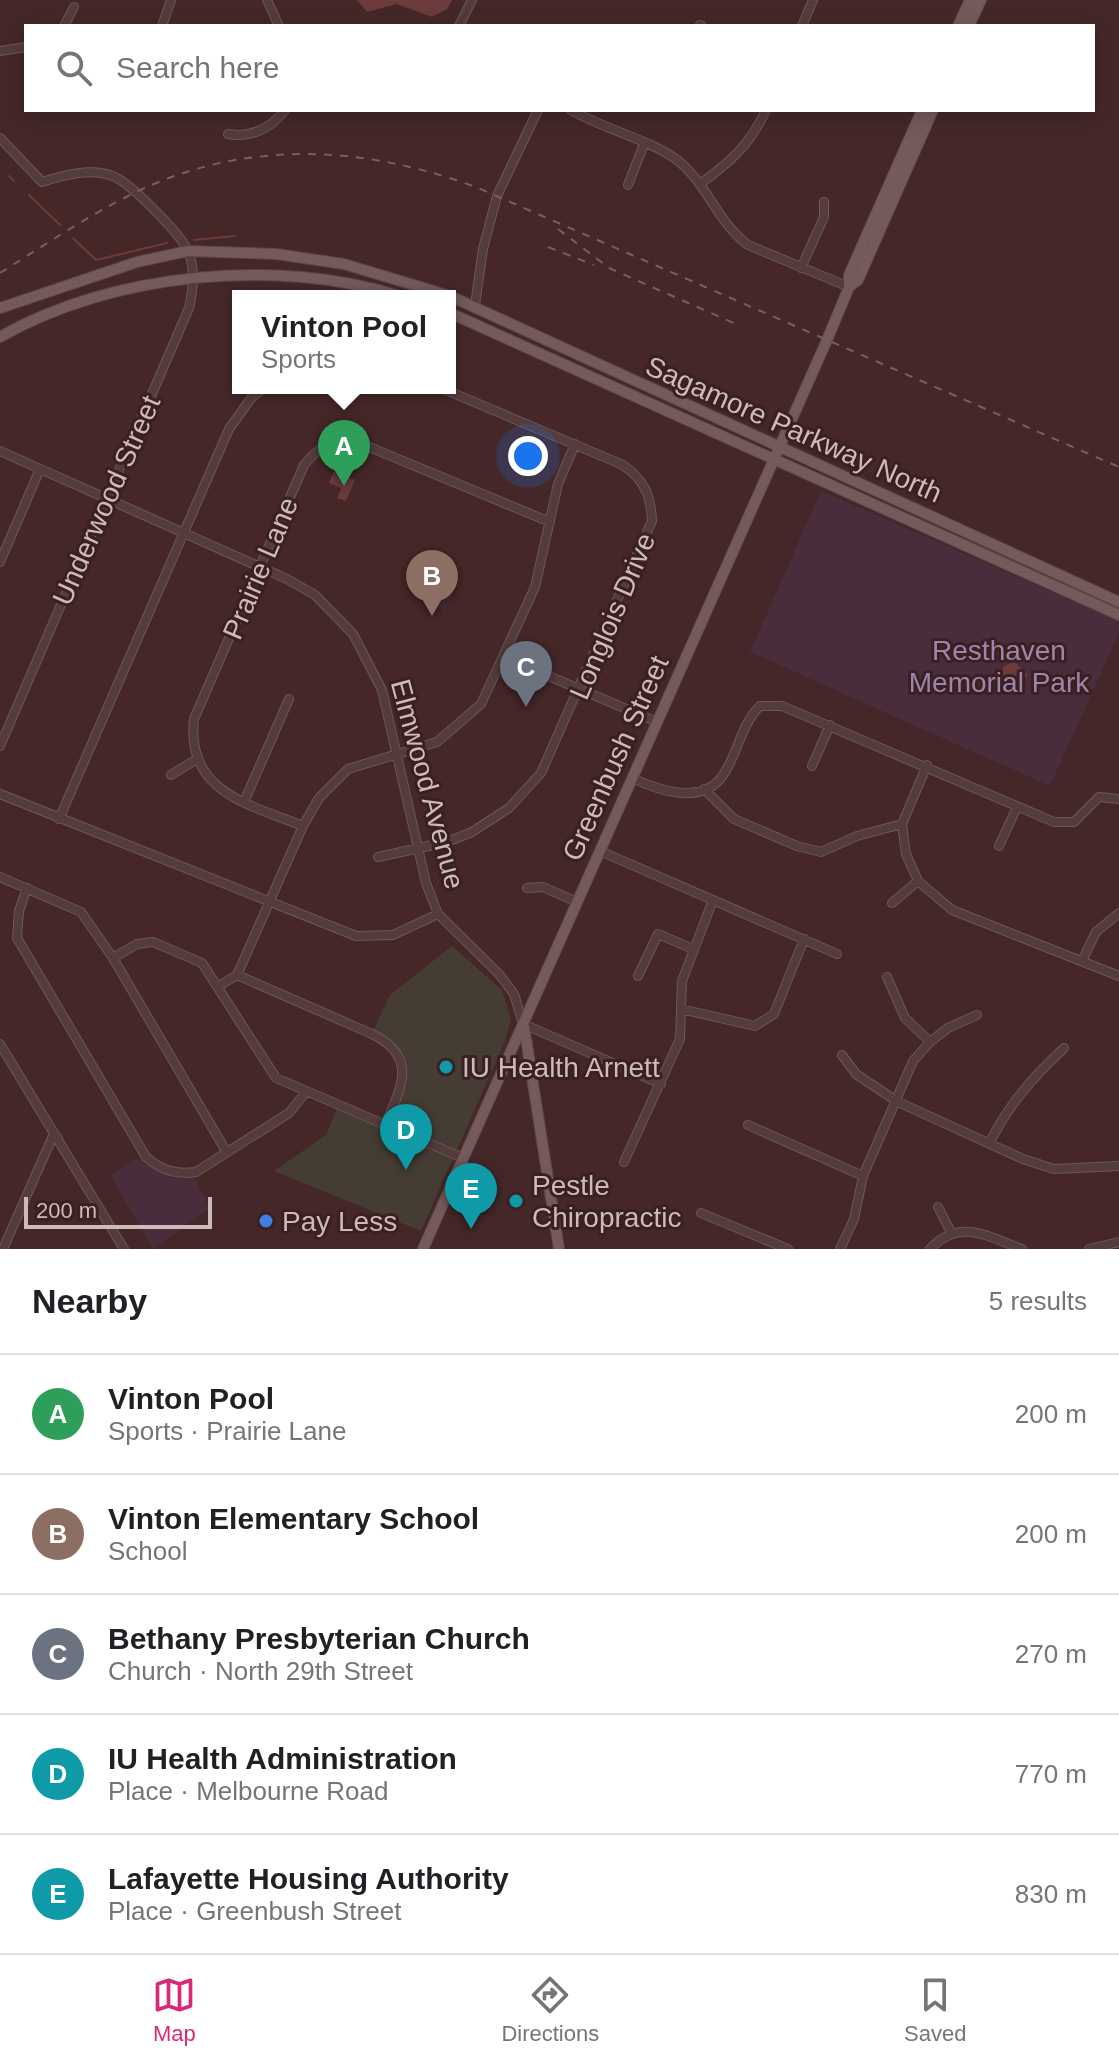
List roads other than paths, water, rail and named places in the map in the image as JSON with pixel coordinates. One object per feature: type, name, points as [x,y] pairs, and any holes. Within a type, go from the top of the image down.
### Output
[{"type":"main road","points":[[959,24],[970,0]]},
{"type":"main road","points":[[970,24],[981,0]]},
{"type":"main road","name":"Greenbush Street","points":[[423,1249],[779,449],[849,287],[849,275],[921,112]]},
{"type":"main road","name":"Greenbush Street","points":[[849,287],[858,280],[932,112]]},
{"type":"main road","name":"Sagamore Parkway North","points":[[0,308],[137,262],[188,251],[276,254],[344,264],[430,290]]},
{"type":"main road","points":[[0,337],[115,292],[193,276],[292,276],[374,290]]},
{"type":"main road","name":"Sagamore Parkway North","points":[[456,298],[618,376],[1119,602]]},
{"type":"main road","name":"Sagamore Parkway North","points":[[456,316],[1119,615]]},
{"type":"main road","name":"Elmwood Avenue","points":[[523,1024],[559,1249]]},
{"type":"street","points":[[163,24],[171,0]]},
{"type":"street","points":[[267,0],[278,24]]},
{"type":"street","points":[[460,24],[472,0]]},
{"type":"street","points":[[803,24],[813,0]]},
{"type":"street","points":[[65,24],[74,7]]},
{"type":"street","points":[[0,51],[24,47]]},
{"type":"street","points":[[228,134],[242,136],[264,129],[283,112]]},
{"type":"street","points":[[475,305],[483,249],[497,196],[537,112]]},
{"type":"street","points":[[575,112],[675,158],[700,184],[734,234],[748,245],[849,287]]},
{"type":"street","points":[[700,184],[737,157],[755,135],[765,112]]},
{"type":"street","points":[[0,138],[42,182],[85,172],[115,177],[159,216],[188,251]]},
{"type":"street","points":[[628,185],[644,144]]},
{"type":"street","points":[[801,268],[824,217],[824,202]]},
{"type":"street","name":"Underwood Street","points":[[0,746],[189,308],[193,276],[188,251]]},
{"type":"street","points":[[59,819],[229,429],[256,394]]},
{"type":"street","name":"Longlois Drive","points":[[378,857],[418,849],[472,832],[525,793],[553,751],[648,535],[652,512],[647,489],[639,476],[575,444],[455,394]]},
{"type":"street","name":"Prairie Lane","points":[[197,759],[193,743],[194,719],[304,465],[314,453],[341,440],[368,447],[550,522]]},
{"type":"street","points":[[219,986],[237,975],[268,901],[319,798],[348,769],[437,742],[481,704],[538,577],[558,484],[575,444]]},
{"type":"street","name":"Elmwood Avenue","points":[[0,451],[261,565],[315,595],[353,634],[382,690],[418,849],[438,914],[465,945],[499,974],[514,994],[523,1024]]},
{"type":"street","points":[[0,562],[40,469]]},
{"type":"street","points":[[504,657],[657,722]]},
{"type":"street","points":[[244,802],[289,699]]},
{"type":"street","points":[[632,778],[657,789],[682,794],[704,789],[721,778],[746,720],[760,706],[782,706],[927,765],[1017,807],[1067,823],[1081,818],[1099,797],[1119,799]]},
{"type":"street","points":[[812,766],[830,725]]},
{"type":"street","points":[[171,775],[197,759],[212,782],[244,802],[303,826]]},
{"type":"street","points":[[927,765],[902,824],[906,854],[918,881],[952,910],[1119,976]]},
{"type":"street","points":[[704,789],[734,819],[797,846],[821,852],[857,836],[902,824]]},
{"type":"street","points":[[0,794],[138,847],[340,932],[373,938],[393,935],[438,914]]},
{"type":"street","points":[[999,846],[1017,807]]},
{"type":"street","points":[[600,851],[837,954]]},
{"type":"street","points":[[0,877],[81,912],[113,958],[226,1151]]},
{"type":"street","points":[[892,903],[918,881]]},
{"type":"street","points":[[527,888],[543,887],[577,902]]},
{"type":"street","points":[[27,888],[19,911],[17,938],[146,1157],[156,1166],[183,1174],[196,1172],[289,1113],[305,1093]]},
{"type":"street","points":[[624,1162],[680,1039],[682,981],[713,900]]},
{"type":"street","points":[[1082,961],[1096,932],[1119,913]]},
{"type":"street","points":[[638,976],[658,934],[693,949]]},
{"type":"street","points":[[681,1009],[755,1026],[774,1014],[804,939]]},
{"type":"street","points":[[113,958],[137,944],[153,942],[202,963],[276,1078],[463,1158]]},
{"type":"street","points":[[237,975],[372,1034],[391,1046],[403,1068],[403,1085],[385,1125]]},
{"type":"street","points":[[887,977],[905,1018],[930,1042]]},
{"type":"street","points":[[840,1249],[854,1219],[863,1176],[898,1102],[913,1061],[930,1042],[977,1015]]},
{"type":"street","points":[[523,1024],[661,1084]]},
{"type":"street","points":[[0,1044],[120,1248]]},
{"type":"street","points":[[990,1142],[1004,1114],[1026,1083],[1064,1048]]},
{"type":"street","points":[[842,1055],[856,1074],[898,1102],[1054,1169],[1119,1166]]},
{"type":"street","points":[[748,1125],[863,1176]]},
{"type":"street","points":[[3,1248],[52,1138],[58,1138]]},
{"type":"street","points":[[938,1207],[951,1232]]},
{"type":"street","points":[[701,1213],[788,1249]]},
{"type":"street","points":[[930,1249],[951,1232],[978,1231],[1022,1249]]},
{"type":"street","points":[[1089,1249],[1119,1242]]},
{"type":"waterway","points":[[9,176],[14,181]]},
{"type":"waterway","points":[[29,195],[60,225]]},
{"type":"waterway","points":[[194,240],[235,236]]},
{"type":"waterway","points":[[73,238],[96,260],[167,243]]},
{"type":"railway","points":[[0,273],[109,206],[147,187],[188,172],[229,161],[271,155],[354,157],[396,164],[478,188],[1119,467]]},
{"type":"railway","points":[[558,229],[609,268],[738,325]]},
{"type":"railway","points":[[548,247],[594,265]]},
{"type":"place","name":"Vinton Pool","points":[[344,486]]},
{"type":"place","name":"Vinton Elementary School","points":[[432,616]]},
{"type":"place","name":"Bethany Presbyterian Church","points":[[526,707]]},
{"type":"place","name":"IU Health Arnett","points":[[446,1067]]},
{"type":"place","name":"IU Health Administration","points":[[406,1170]]},
{"type":"place","name":"Pestle Chiropractic","points":[[516,1201]]},
{"type":"place","name":"Pay Less","points":[[266,1221]]},
{"type":"place","name":"Lafayette Housing Authority","points":[[471,1229]]},
{"type":"park label","name":"Resthaven Memorial Park","points":[[999,666]]}]
